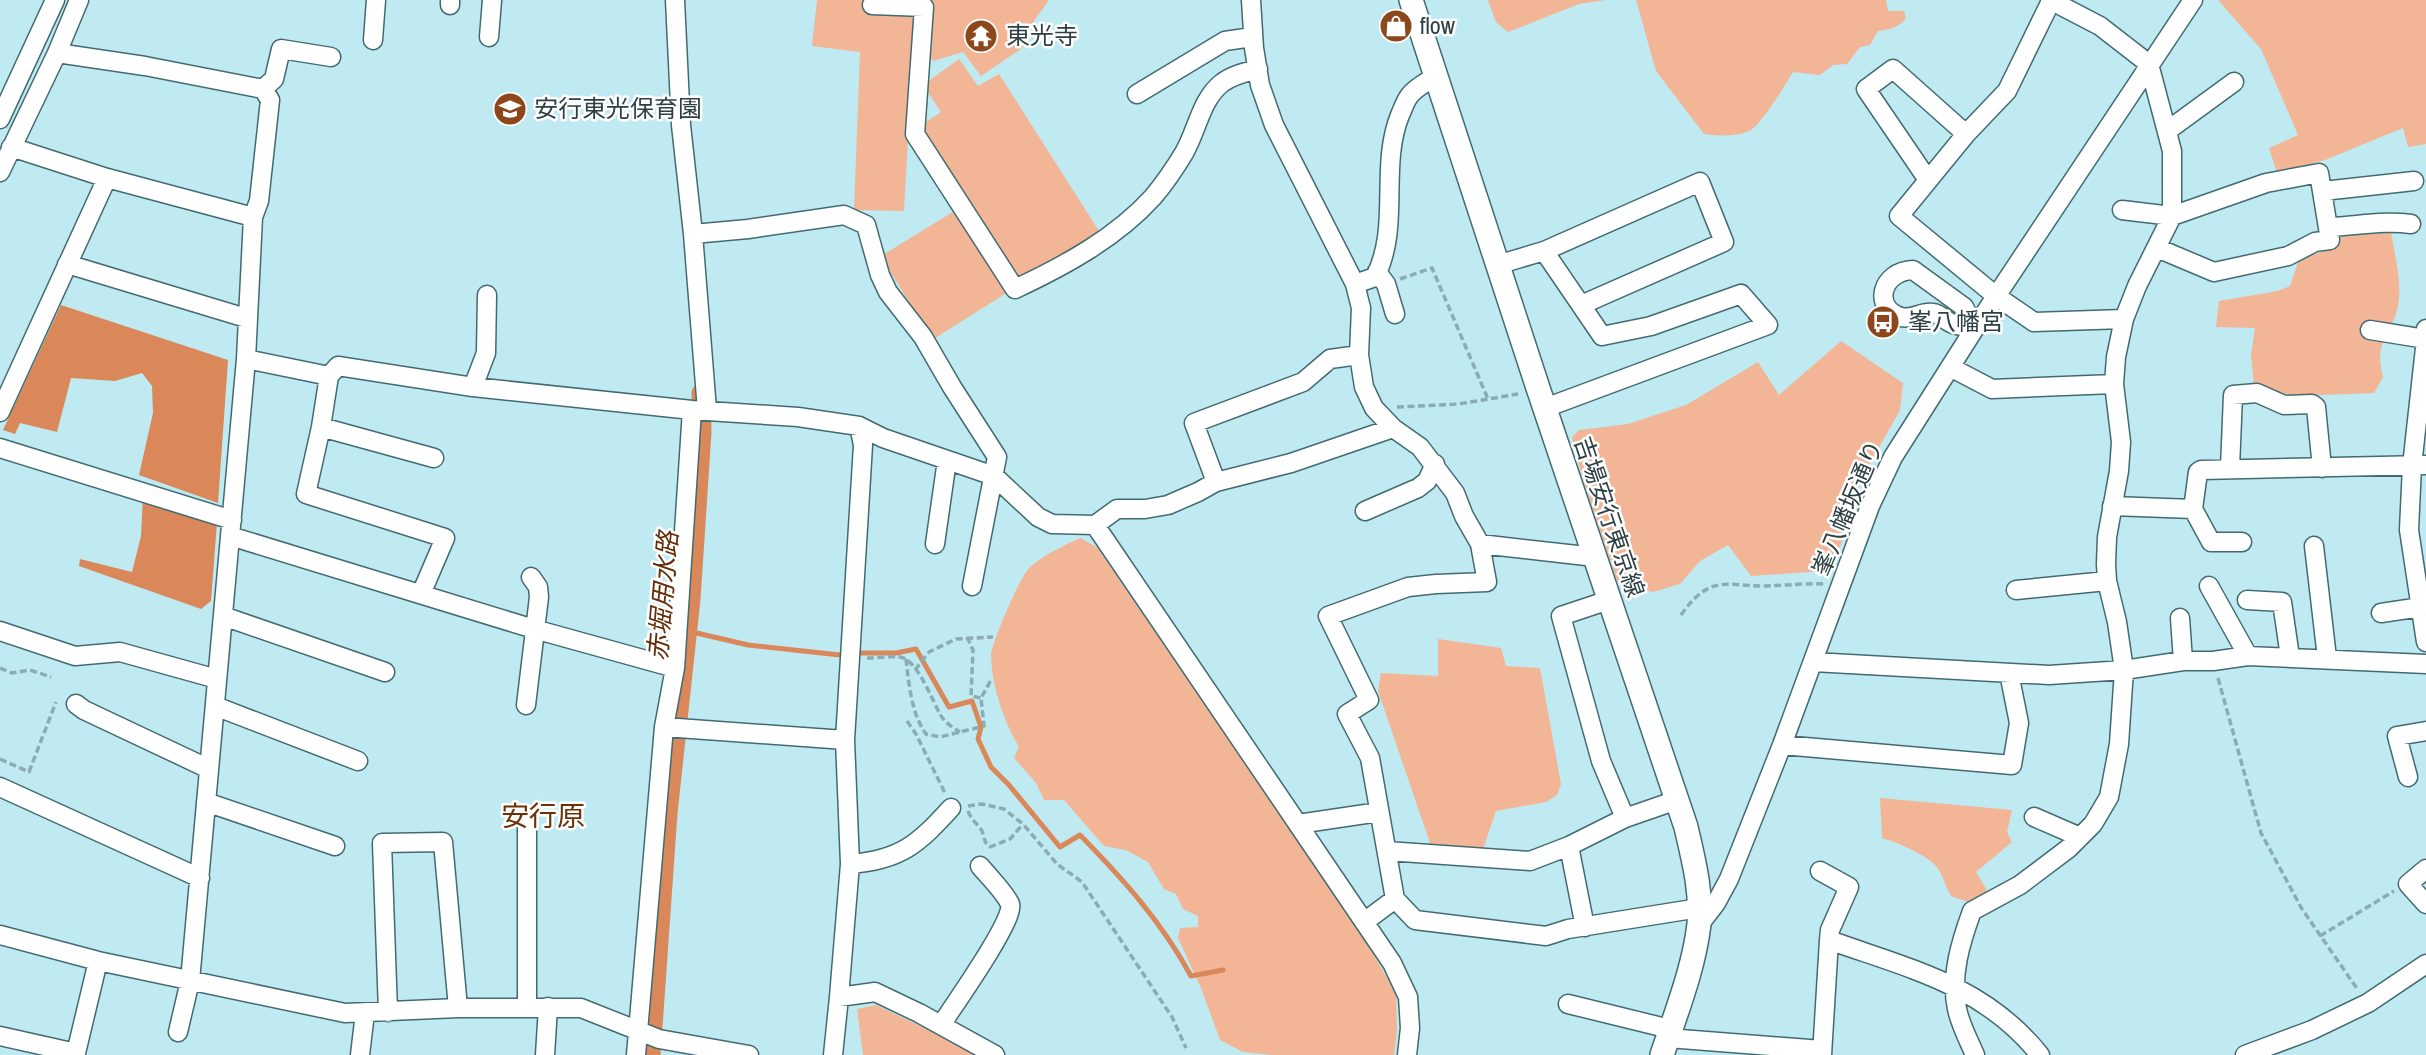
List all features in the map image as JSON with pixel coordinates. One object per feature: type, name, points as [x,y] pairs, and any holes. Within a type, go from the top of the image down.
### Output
[{"type":"main road","name":"吉場安行東京線","points":[[1411,0],[1541,398],[1677,800],[1691,852],[1699,917],[1691,962],[1667,1041]]},
{"type":"street","points":[[0,119],[6,90],[55,0]]},
{"type":"street","points":[[0,172],[57,53],[79,0]]},
{"type":"street","points":[[373,40],[376,0]]},
{"type":"street","points":[[489,37],[492,0]]},
{"type":"street","points":[[636,1055],[664,727],[675,668],[700,410],[693,233],[681,125],[675,0]]},
{"type":"street","points":[[1251,0],[1252,37],[1274,125],[1355,284],[1361,308],[1359,355],[1364,387],[1374,408],[1392,428],[1420,447],[1455,493],[1480,544],[1487,582],[1408,587],[1328,616],[1369,700],[1348,714],[1370,758],[1395,900],[1415,920],[1546,936],[1585,927],[1699,917]]},
{"type":"street","points":[[1976,1055],[1957,1011],[1954,985],[1962,937],[1972,911],[2020,885],[2080,837],[2093,824],[2109,797],[2119,744],[2124,670],[2117,622],[2106,581],[2107,537],[2119,471],[2121,442],[2114,384],[2116,357],[2124,319],[2172,216],[2172,151],[2149,64],[2100,26],[2050,0],[2007,91],[1966,134],[1899,216],[1996,296],[2034,322],[2124,319]]},
{"type":"street","name":"峯八幡坂通り","points":[[1699,917],[1716,903],[1729,879],[1782,745],[1870,506],[1888,466],[1975,328],[2193,0]]},
{"type":"street","points":[[872,5],[924,8],[915,134],[1015,289],[1059,268],[1127,223],[1153,197],[1177,163],[1209,97],[1223,82],[1258,69]]},
{"type":"street","points":[[1137,94],[1226,41],[1252,37]]},
{"type":"street","points":[[263,89],[274,79],[281,49],[331,57]]},
{"type":"street","points":[[57,53],[145,66],[263,89],[270,100],[259,201],[253,217],[246,359],[190,981],[178,1032]]},
{"type":"street","points":[[1928,180],[1866,89],[1893,69],[1966,134]]},
{"type":"street","points":[[1395,314],[1382,278],[1382,262],[1389,227],[1388,189],[1396,125],[1409,96],[1436,76]]},
{"type":"street","points":[[2167,131],[2234,82]]},
{"type":"street","points":[[11,147],[107,178],[253,217]]},
{"type":"street","points":[[2122,210],[2172,216],[2266,183],[2319,173],[2330,240],[2315,242],[2288,256],[2214,272],[2157,248]]},
{"type":"street","points":[[0,412],[107,178]]},
{"type":"street","points":[[2323,191],[2414,181]]},
{"type":"street","points":[[1497,265],[1544,251],[1700,182],[1724,242],[1581,305]]},
{"type":"street","points":[[693,233],[748,229],[844,215],[866,225],[880,275],[888,292],[923,337],[951,387],[997,457],[972,586]]},
{"type":"street","points":[[2329,227],[2391,221],[2411,224]]},
{"type":"street","points":[[1541,398],[1768,325],[1741,294],[1651,326],[1602,336],[1544,251]]},
{"type":"street","points":[[67,264],[246,318]]},
{"type":"street","points":[[1904,270],[1913,270],[1964,307],[1975,328],[1952,324],[1930,312],[1912,318],[1897,316],[1886,305],[1886,282],[1904,270]]},
{"type":"street","points":[[1355,284],[1375,277],[1382,278]]},
{"type":"street","points":[[473,387],[486,352],[487,295]]},
{"type":"street","points":[[2426,327],[2419,465],[2409,530],[2426,642]]},
{"type":"street","points":[[2370,330],[2426,339]]},
{"type":"street","points":[[1216,482],[1194,423],[1303,382],[1330,359],[1359,355]]},
{"type":"street","points":[[246,359],[329,376]]},
{"type":"street","points":[[421,594],[445,538],[306,494],[329,376],[338,366],[473,387],[798,417],[859,426],[883,438],[994,476],[1038,517],[1052,524],[1095,525],[1117,509],[1145,509],[1168,505],[1216,482],[1291,463],[1392,428]]},
{"type":"street","points":[[1950,367],[1992,389],[2114,384]]},
{"type":"street","points":[[2230,468],[2233,395],[2257,393],[2284,405],[2312,404],[2315,407],[2322,468]]},
{"type":"street","points":[[833,1055],[850,864],[845,740],[863,445],[859,426]]},
{"type":"street","points":[[321,427],[434,458]]},
{"type":"street","points":[[0,448],[93,477],[421,594],[675,668]]},
{"type":"street","points":[[935,544],[947,460]]},
{"type":"street","points":[[1364,511],[1418,488],[1427,481],[1434,464]]},
{"type":"street","points":[[2242,542],[2211,542],[2193,509],[2198,472],[2201,470],[2419,465]]},
{"type":"street","points":[[2112,506],[2193,509]]},
{"type":"street","points":[[1095,525],[1392,963],[1408,997],[1410,1028],[1407,1055]]},
{"type":"street","points":[[1480,544],[1595,557]]},
{"type":"street","points":[[2314,545],[2327,658]]},
{"type":"street","points":[[526,705],[539,597],[538,587],[531,577]]},
{"type":"street","points":[[2016,590],[2106,581]]},
{"type":"street","points":[[2209,586],[2248,656]]},
{"type":"street","points":[[1609,600],[1561,616],[1601,761],[1625,818]]},
{"type":"street","points":[[2247,600],[2282,602],[2290,657]]},
{"type":"street","points":[[2381,613],[2421,607]]},
{"type":"street","points":[[223,616],[385,672]]},
{"type":"street","points":[[2180,618],[2183,660]]},
{"type":"street","points":[[0,631],[74,660],[120,652],[217,679]]},
{"type":"street","points":[[1813,662],[2049,675],[2124,670],[2183,660],[2213,661],[2248,656],[2426,664]]},
{"type":"street","points":[[1782,745],[2012,765],[2019,723],[2009,673]]},
{"type":"street","points":[[76,704],[209,769]]},
{"type":"street","points":[[215,706],[358,761]]},
{"type":"street","points":[[664,727],[845,740]]},
{"type":"street","points":[[2408,776],[2397,736],[2426,731]]},
{"type":"street","points":[[0,787],[200,878]]},
{"type":"street","points":[[1387,851],[1530,861],[1569,846],[1625,818],[1677,800]]},
{"type":"street","points":[[206,802],[335,846]]},
{"type":"street","points":[[850,864],[876,862],[897,855],[923,838],[959,807]]},
{"type":"street","points":[[1298,824],[1379,812]]},
{"type":"street","points":[[2034,817],[2080,837]]},
{"type":"street","points":[[527,824],[527,1007]]},
{"type":"street","points":[[388,1012],[383,843],[443,842],[457,1008]]},
{"type":"street","points":[[1569,846],[1585,927]]},
{"type":"street","points":[[941,1025],[998,937],[1011,912],[1010,904],[980,866]]},
{"type":"street","points":[[2426,870],[2408,884],[2426,904]]},
{"type":"street","points":[[1568,1003],[1667,1041],[1822,1053],[1830,930],[1849,887],[1820,871]]},
{"type":"street","points":[[1364,922],[1395,900]]},
{"type":"street","points":[[0,935],[98,961],[345,1013],[457,1008],[580,1008],[659,1039],[749,1055]]},
{"type":"street","points":[[1829,940],[1954,985],[1999,1014],[2040,1055]]},
{"type":"street","points":[[0,1036],[76,1053],[98,961]]},
{"type":"street","points":[[2245,1055],[2312,1030],[2368,1003],[2426,964]]},
{"type":"street","points":[[839,998],[875,992],[995,1055]]},
{"type":"street","points":[[545,1055],[548,1007]]},
{"type":"street","points":[[359,1055],[365,1013]]},
{"type":"path","points":[[1382,278],[1432,268],[1488,399]]},
{"type":"path","points":[[1374,408],[1420,407],[1488,399],[1541,398]]},
{"type":"path","points":[[1681,615],[1693,600],[1710,588],[1723,584],[1842,585]]},
{"type":"path","points":[[967,637],[973,650],[971,696],[981,698]]},
{"type":"path","points":[[915,670],[929,652],[956,639],[993,637]]},
{"type":"path","points":[[850,659],[906,659],[931,692],[940,715],[948,725],[961,733]]},
{"type":"path","points":[[906,659],[918,722],[926,734],[940,737],[985,726],[981,698],[992,680]]},
{"type":"path","points":[[2213,661],[2261,833],[2291,890],[2368,1003]]},
{"type":"path","points":[[0,668],[12,673],[30,670],[51,677]]},
{"type":"path","points":[[0,759],[29,772],[56,702]]},
{"type":"path","points":[[907,721],[959,807],[981,831],[984,842],[990,847],[1010,839],[1023,824]]},
{"type":"path","points":[[959,807],[982,804],[1004,809],[1023,824],[1057,864],[1082,882],[1172,1017],[1186,1048]]},
{"type":"path","points":[[2320,936],[2408,884]]},
{"type":"shaded area","points":[[817,0],[868,0],[915,12],[904,211],[854,210],[860,52],[812,46]]},
{"type":"shaded area","name":"東光寺","points":[[901,0],[1049,0],[1031,25],[1028,39],[1021,49],[981,76],[963,52],[933,61],[924,50],[924,17]]},
{"type":"shaded area","points":[[1488,0],[1605,0],[1579,4],[1508,32],[1496,22]]},
{"type":"shaded area","points":[[1636,0],[1886,0],[1888,11],[1904,11],[1906,18],[1894,28],[1878,31],[1870,45],[1860,47],[1847,64],[1833,65],[1820,75],[1793,72],[1754,128],[1732,135],[1715,135],[1704,134],[1656,71]]},
{"type":"shaded area","points":[[2218,0],[2426,0],[2426,144],[2408,147],[2403,128],[2325,160],[2277,173],[2269,148],[2298,135],[2261,49]]},
{"type":"shaded area","points":[[959,59],[978,86],[999,74],[1099,231],[1056,264],[1018,281],[921,134],[921,125],[941,112],[923,85]]},
{"type":"shaded area","points":[[956,210],[1008,292],[932,340],[881,256]]},
{"type":"shaded area","points":[[2390,226],[2398,272],[2399,298],[2394,320],[2382,344],[2380,364],[2383,377],[2374,393],[2296,396],[2254,386],[2251,355],[2255,328],[2216,327],[2219,301],[2278,291],[2290,286],[2299,259],[2335,248],[2336,239],[2376,227]]},
{"type":"shaded area","points":[[61,305],[228,360],[218,503],[139,475],[153,413],[152,386],[142,373],[115,381],[71,378],[57,432],[20,423],[15,434],[3,430]]},
{"type":"shaded area","points":[[1841,341],[1903,383],[1900,410],[1862,478],[1840,547],[1823,571],[1751,576],[1728,545],[1700,561],[1680,584],[1653,592],[1618,583],[1583,480],[1572,437],[1579,430],[1628,424],[1686,405],[1758,362],[1779,395]]},
{"type":"shaded area","points":[[143,496],[217,522],[211,601],[201,609],[79,566],[80,559],[132,572],[141,536]]},
{"type":"shaded area","points":[[1080,538],[1097,547],[1364,938],[1396,994],[1397,1031],[1394,1055],[1272,1055],[1243,1052],[1220,1040],[1201,988],[1178,938],[1180,928],[1198,927],[1198,916],[1183,909],[1176,894],[1164,889],[1148,862],[1126,850],[1104,846],[1064,800],[1044,800],[1036,783],[1014,758],[1019,747],[1003,715],[992,668],[991,656],[995,639],[1026,572],[1044,557]]},
{"type":"shaded area","points":[[1438,639],[1501,648],[1506,666],[1540,668],[1561,784],[1557,795],[1546,802],[1496,811],[1483,849],[1431,846],[1378,691],[1381,673],[1438,676]]},
{"type":"shaded area","points":[[1880,798],[2012,810],[2007,832],[2012,842],[1976,872],[1989,894],[1971,903],[1951,896],[1935,865],[1905,846],[1882,838]]},
{"type":"shaded area","points":[[876,1005],[976,1055],[863,1055],[857,1009]]},
{"type":"waterway","name":"赤堀用水路","points":[[651,1055],[668,813],[691,599],[702,432],[701,393]]},
{"type":"waterway","points":[[688,631],[748,645],[840,655]]},
{"type":"waterway","points":[[859,653],[896,653],[916,649],[949,707],[972,701],[981,727],[978,739],[991,767],[1060,847],[1080,835],[1140,901],[1191,976],[1223,970]]},
{"type":"place","name":"flow","points":[[1396,26]]},
{"type":"place","name":"東光寺","points":[[981,36]]},
{"type":"place","name":"安行東光保育園","points":[[510,109]]},
{"type":"place","name":"峯八幡宮","points":[[1883,322]]},
{"type":"district","name":"安行原","points":[[543,816]]}]
